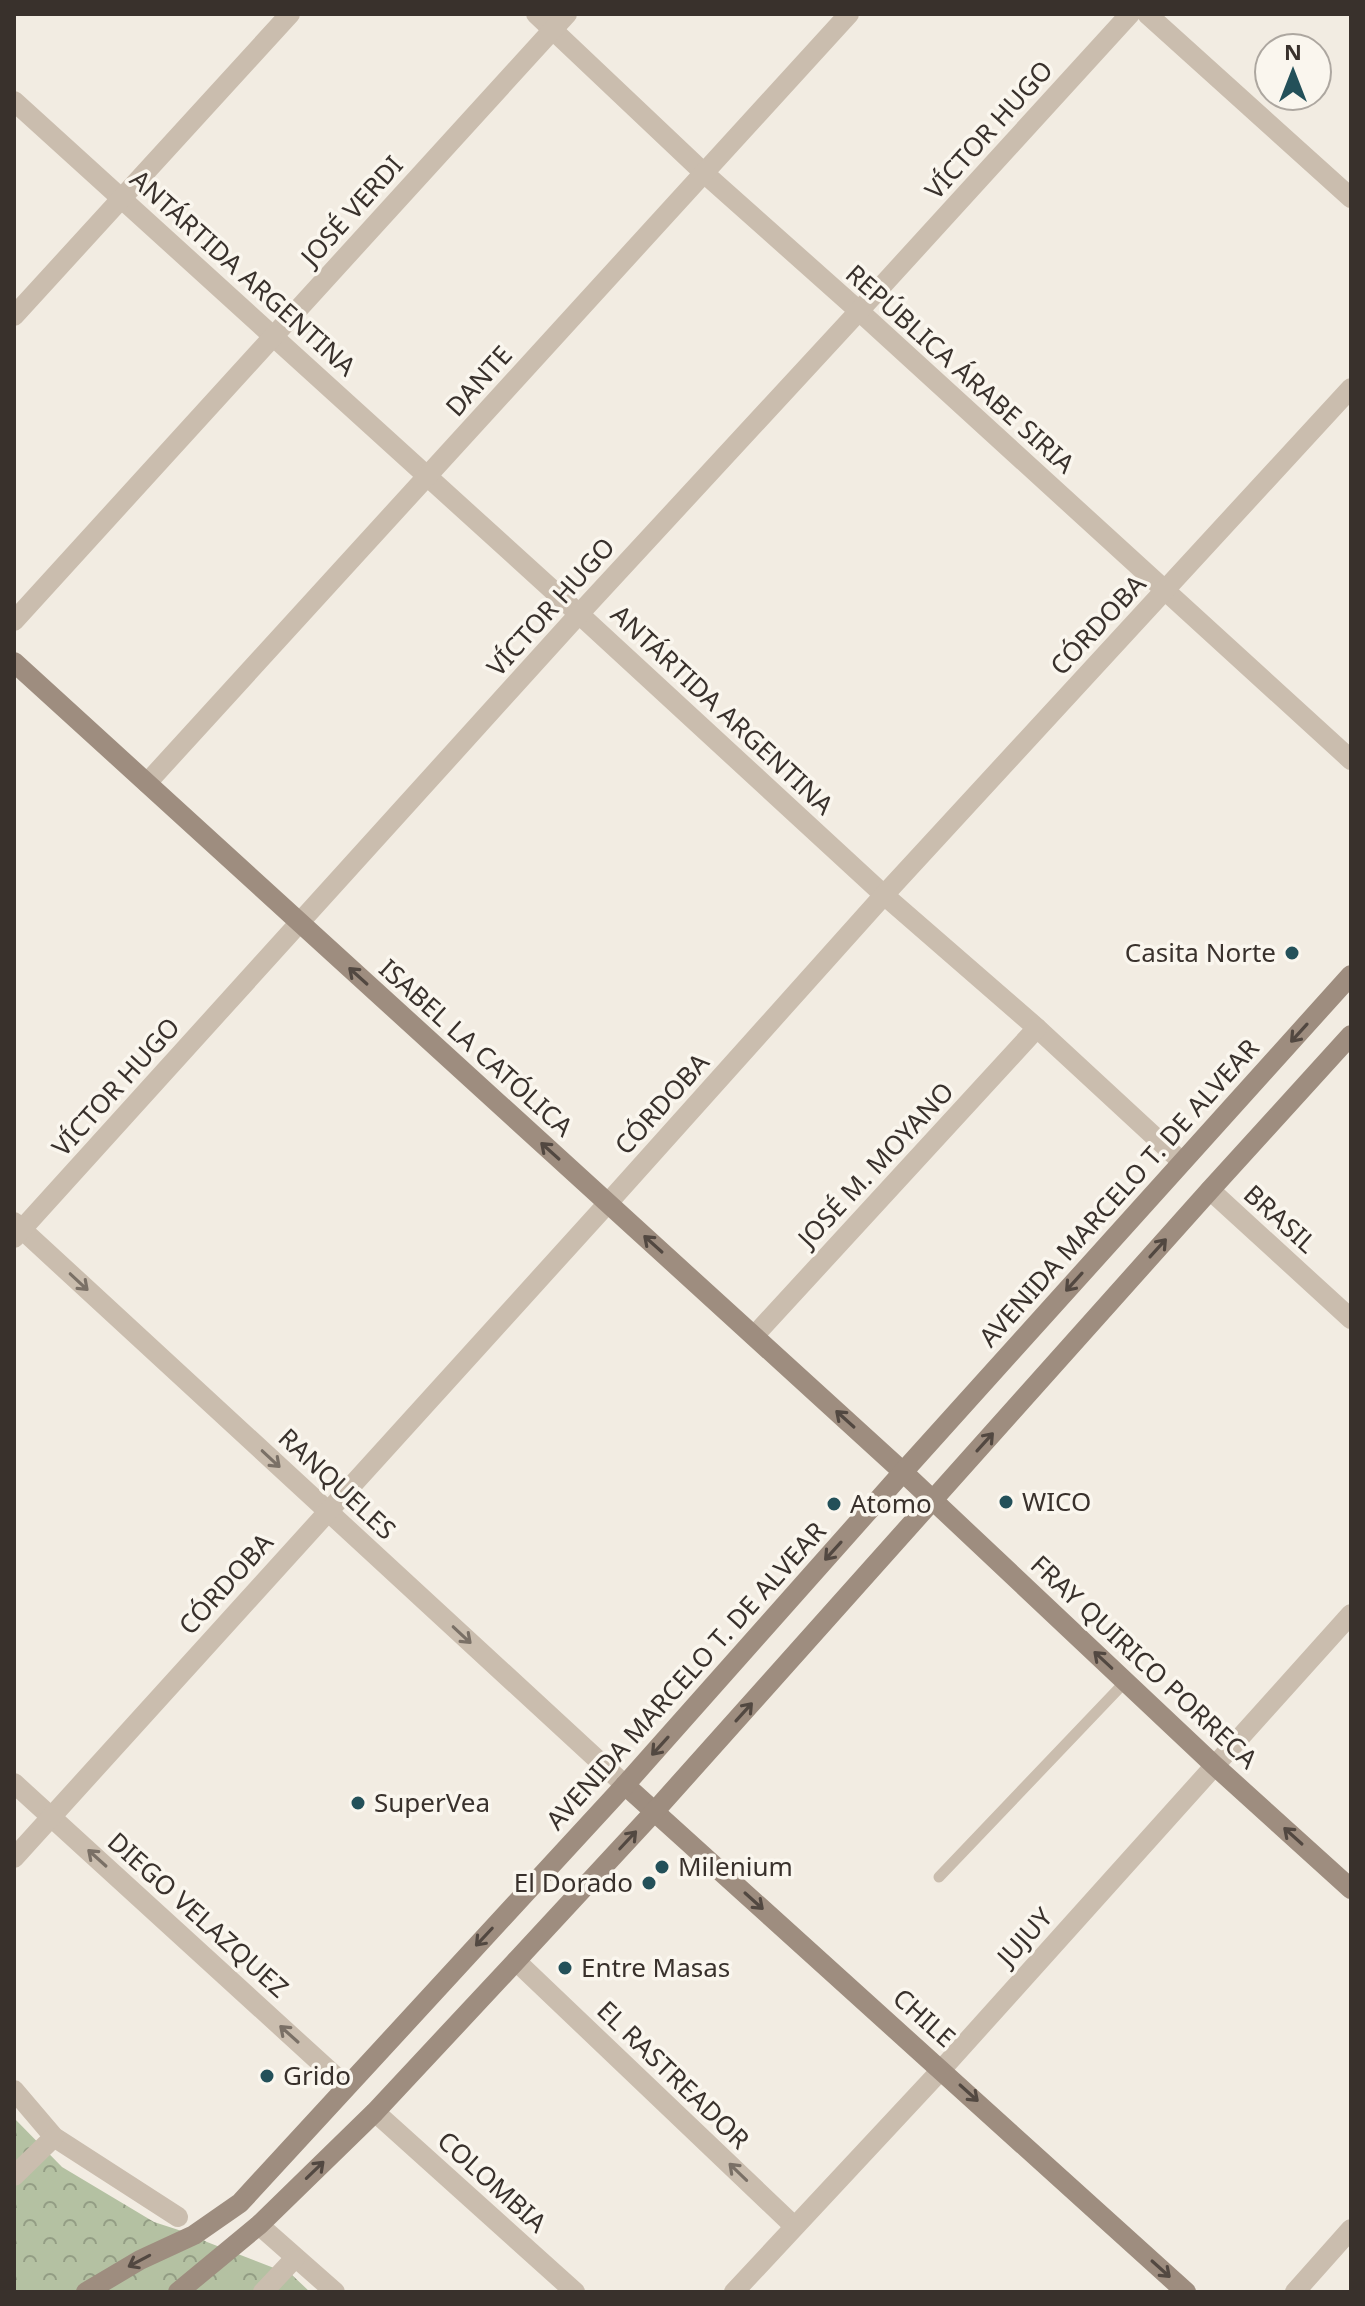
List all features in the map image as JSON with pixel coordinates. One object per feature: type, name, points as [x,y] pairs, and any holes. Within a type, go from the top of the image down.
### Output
[{"type":"main road","name":"ISABEL LA CATÓLICA","points":[[14,662],[903,1472]]},
{"type":"main road","name":"AVENIDA MARCELO T. DE ALVEAR","points":[[86,2292],[140,2260],[194,2235],[240,2203],[625,1785],[1351,975]]},
{"type":"main road","points":[[178,2292],[259,2225],[375,2112],[516,1961],[654,1812],[1351,1035]]},
{"type":"main road","name":"FRAY QUIRICO PORRECA","points":[[903,1472],[1214,1765],[1351,1889]]},
{"type":"main road","name":"CHILE","points":[[625,1785],[1186,2292]]},
{"type":"street","points":[[14,316],[290,14]]},
{"type":"street","name":"REPÚBLICA ÁRABE SIRIA","points":[[536,14],[560,22],[704,173],[1351,760]]},
{"type":"street","name":"DANTE","points":[[147,783],[849,14]]},
{"type":"street","name":"VÍCTOR HUGO","points":[[17,1230],[1130,14]]},
{"type":"street","points":[[1147,14],[1351,198]]},
{"type":"street","name":"JOSÉ VERDI","points":[[14,621],[560,22]]},
{"type":"street","name":"ANTÁRTIDA ARGENTINA","points":[[14,101],[884,895],[1037,1028],[1182,1162]]},
{"type":"street","name":"CÓRDOBA","points":[[14,1858],[884,895],[1351,388]]},
{"type":"street","name":"JOSÉ M. MOYANO","points":[[754,1336],[1037,1028]]},
{"type":"street","name":"BRASIL","points":[[1210,1190],[1351,1319]]},
{"type":"street","name":"RANQUELES","points":[[17,1230],[625,1785]]},
{"type":"street","name":"JUJUY","points":[[734,2292],[942,2069],[1351,1614]]},
{"type":"street","name":"DIEGO VELAZQUEZ","points":[[14,1783],[346,2086]]},
{"type":"street","name":"EL RASTREADOR","points":[[516,1961],[794,2226]]},
{"type":"street","points":[[14,2090],[54,2137],[178,2217]]},
{"type":"street","name":"COLOMBIA","points":[[375,2112],[575,2292]]},
{"type":"street","points":[[14,2176],[54,2137]]},
{"type":"street","points":[[259,2225],[335,2292]]},
{"type":"street","points":[[1295,2292],[1351,2229]]},
{"type":"street","points":[[263,2292],[295,2258]]},
{"type":"lane","points":[[939,1877],[1126,1681]]},
{"type":"green space","points":[[14,2118],[62,2167],[154,2222],[292,2275],[310,2292],[14,2292]]},
{"type":"place","name":"Casita Norte","points":[[1292,953]]},
{"type":"place","name":"WICO","points":[[1006,1502]]},
{"type":"place","name":"Atomo","points":[[834,1504]]},
{"type":"place","name":"SuperVea","points":[[358,1803]]},
{"type":"place","name":"Milenium","points":[[662,1867]]},
{"type":"place","name":"El Dorado","points":[[649,1883]]},
{"type":"place","name":"Entre Masas","points":[[565,1968]]},
{"type":"place","name":"Grido","points":[[267,2076]]}]
